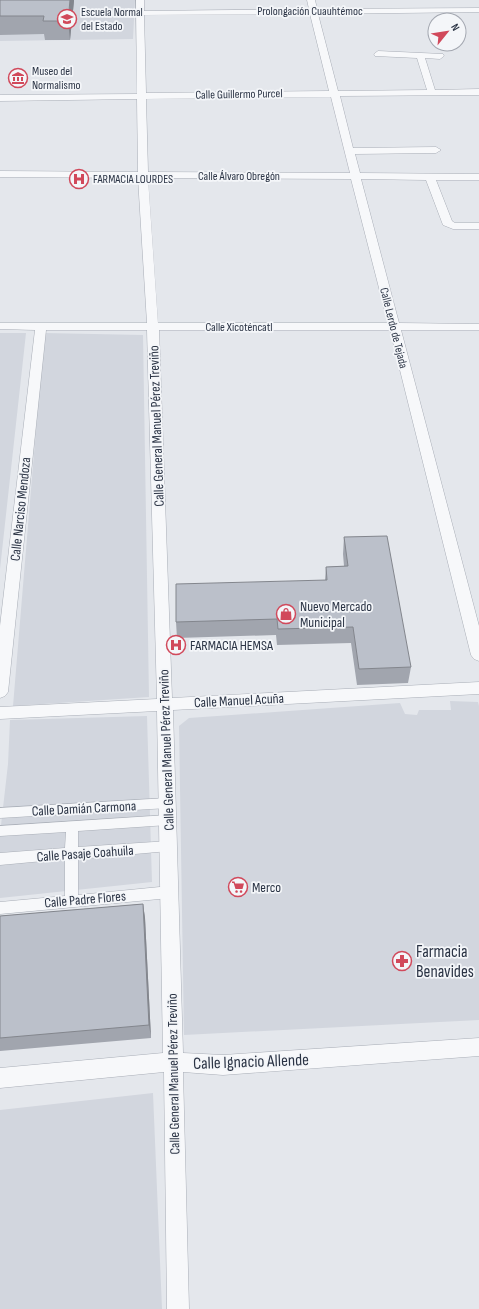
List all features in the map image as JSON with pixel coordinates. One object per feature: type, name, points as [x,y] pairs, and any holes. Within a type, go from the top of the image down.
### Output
[{"type":"street","name":"Prolongación Cuauhtémoc","points":[[140,6],[312,6],[479,10]]},
{"type":"street","name":"Calle General Manuel Pérez Treviño","points":[[140,6],[144,176],[153,327],[168,803],[178,1309]]},
{"type":"street","name":"Calle Lerdo de Tejada","points":[[312,6],[479,655]]},
{"type":"street","points":[[378,54],[440,56]]},
{"type":"street","points":[[420,55],[432,93]]},
{"type":"street","name":"Calle Guillermo Purcel","points":[[0,98],[479,92]]},
{"type":"street","points":[[349,151],[436,150]]},
{"type":"street","name":"Calle Álvaro Obregón","points":[[0,174],[479,177]]},
{"type":"street","points":[[430,177],[447,223],[450,225],[479,226]]},
{"type":"street","points":[[444,216],[472,216]]},
{"type":"street","name":"Calle Xicoténcatl","points":[[0,326],[479,327]]},
{"type":"street","name":"Calle Narciso Mendoza","points":[[0,692],[41,326]]},
{"type":"street","name":"Calle Manuel Acuña","points":[[0,713],[479,688]]},
{"type":"street","name":"Calle Damián Carmona","points":[[0,813],[168,803]]},
{"type":"street","points":[[0,831],[168,820]]},
{"type":"street","points":[[70,900],[72,827]]},
{"type":"street","name":"Calle Pasaje Coahuila","points":[[0,859],[71,855],[169,846]]},
{"type":"street","name":"Calle Padre Flores","points":[[0,908],[70,900],[170,892]]},
{"type":"street","name":"Calle Ignacio Allende","points":[[0,1078],[173,1062],[223,1065],[479,1047]]},
{"type":"shaded area","name":"Escuela Normal del Estado","points":[[0,0],[135,0],[133,39],[0,41]]},
{"type":"shaded area","points":[[0,333],[26,333],[0,569]]},
{"type":"shaded area","points":[[44,333],[143,335],[149,697],[13,706]]},
{"type":"shaded area","points":[[450,701],[478,702],[479,706],[479,1020],[184,1035],[179,726],[189,718],[400,703],[405,714],[417,715],[419,710],[451,710]]},
{"type":"shaded area","points":[[147,716],[152,882],[0,898],[0,834],[8,764],[10,720]]},
{"type":"shaded area","points":[[153,1093],[162,1309],[0,1309],[0,1110]]},
{"type":"building","points":[[0,0],[70,0],[68,21],[43,21],[44,16],[0,16]]},
{"type":"building","name":"Nuevo Mercado Municipal","points":[[387,536],[411,667],[359,669],[353,627],[278,629],[277,619],[176,622],[176,584],[327,580],[326,567],[348,566],[344,537]]},
{"type":"building","points":[[143,904],[149,1025],[0,1038],[0,916]]},
{"type":"place","name":"Escuela Normal del Estado","points":[[67,19]]},
{"type":"place","name":"Museo del Normalismo","points":[[18,78]]},
{"type":"place","name":"FARMACIA LOURDES","points":[[79,179]]},
{"type":"place","name":"Nuevo Mercado Municipal","points":[[286,614]]},
{"type":"place","name":"FARMACIA HEMSA","points":[[176,645]]},
{"type":"place","name":"Merco","points":[[238,887]]},
{"type":"place","name":"Farmacia Benavides","points":[[402,961]]}]
